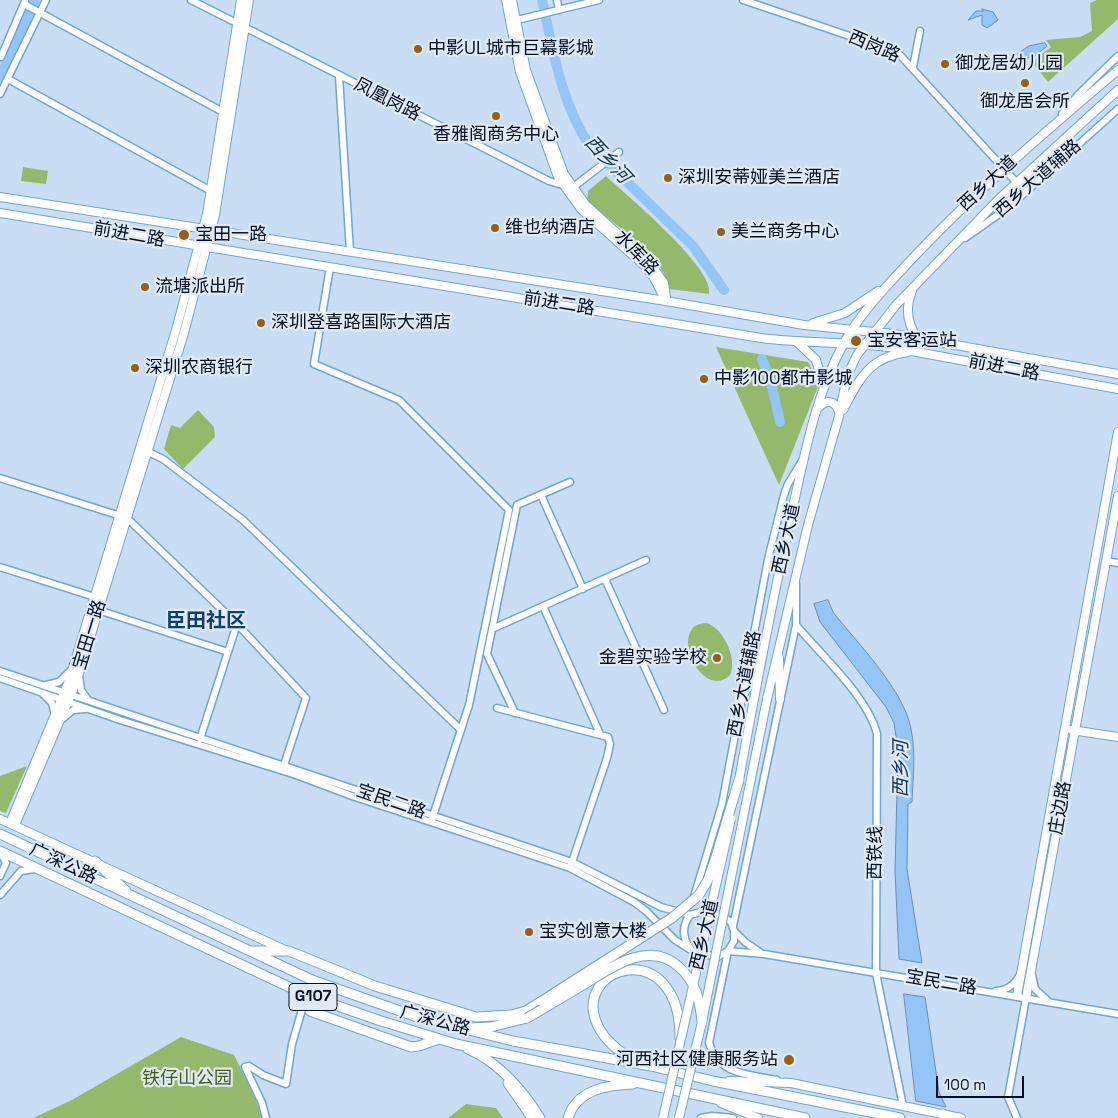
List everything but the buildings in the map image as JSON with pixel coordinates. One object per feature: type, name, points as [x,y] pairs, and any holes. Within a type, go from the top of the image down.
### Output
[{"type":"highway","points":[[246,951],[289,952],[375,986],[476,1017],[512,1015],[526,1011],[672,918],[699,895],[708,880],[715,860],[739,780]]},
{"type":"highway","name":"广深公路","points":[[0,834],[246,951],[341,992],[448,1026],[513,1041],[651,1066],[713,1081],[900,1118]]},
{"type":"highway","name":"广深公路","points":[[0,852],[306,995],[439,1039],[805,1118]]},
{"type":"highway","points":[[95,861],[131,896]]},
{"type":"highway","points":[[448,1026],[491,1027],[526,1018],[616,965],[626,960],[647,955],[667,959],[685,973],[696,991],[702,1022]]},
{"type":"highway","points":[[651,1066],[621,1052],[600,1031],[594,1014],[594,1004],[600,986],[610,976],[623,970],[636,969],[647,971],[656,976],[671,993],[679,1013],[680,1044]]},
{"type":"highway","points":[[306,995],[310,1010],[411,1047],[439,1039]]},
{"type":"highway","points":[[456,1044],[472,1050],[499,1069],[520,1088],[540,1118]]},
{"type":"highway","points":[[499,1069],[530,1116]]},
{"type":"highway","points":[[568,1118],[581,1099],[600,1088],[612,1084],[647,1083]]},
{"type":"main road","name":"宝田一路","points":[[12,824],[67,697],[144,450],[176,330],[207,230],[241,25],[241,0]]},
{"type":"main road","name":"宝田一路","points":[[207,230],[223,112],[248,0]]},
{"type":"main road","name":"水库路","points":[[506,0],[532,89],[557,158],[572,188],[586,205],[650,263],[664,283],[666,301]]},
{"type":"main road","name":"水库路","points":[[512,0],[513,21],[526,91],[551,160],[563,185],[582,209],[646,267],[666,301]]},
{"type":"main road","name":"西乡大道","points":[[663,1118],[739,780],[804,458],[824,389],[852,329],[890,284],[962,208],[1004,168],[1055,122],[1118,70]]},
{"type":"main road","name":"西乡大道","points":[[679,1118],[702,1022],[778,646],[796,584],[808,525],[839,416],[848,376],[865,343],[913,288],[1016,182],[1118,90]]},
{"type":"main road","name":"前进二路","points":[[0,197],[666,301],[804,325],[874,331],[1118,374]]},
{"type":"main road","name":"前进二路","points":[[0,213],[761,338],[797,342],[865,343],[916,351],[1118,389]]},
{"type":"main road","points":[[804,325],[833,319],[890,284]]},
{"type":"main road","points":[[913,288],[908,315],[913,332],[918,339]]},
{"type":"main road","points":[[797,342],[816,360],[824,389]]},
{"type":"main road","points":[[839,416],[862,376],[875,362],[891,355],[916,351]]},
{"type":"main road","points":[[819,407],[826,402],[832,402],[838,407],[839,416]]},
{"type":"main road","name":"庄边路","points":[[1017,996],[1118,432]]},
{"type":"main road","name":"庄边路","points":[[1026,998],[1118,496]]},
{"type":"main road","name":"宝田一路","points":[[77,666],[98,610],[98,598]]},
{"type":"main road","points":[[742,699],[766,642]]},
{"type":"main road","points":[[778,646],[780,698]]},
{"type":"main road","points":[[1065,729],[1118,737]]},
{"type":"main road","points":[[0,819],[95,861],[289,952]]},
{"type":"main road","points":[[713,1081],[791,1083],[961,1118]]},
{"type":"main road","points":[[708,1098],[758,1118]]},
{"type":"street","points":[[0,94],[46,0]]},
{"type":"street","name":"凤凰岗路","points":[[191,0],[531,174],[572,188]]},
{"type":"street","points":[[557,0],[559,10]]},
{"type":"street","points":[[513,21],[599,0]]},
{"type":"street","name":"西岗路","points":[[743,0],[900,55],[913,67],[1016,182]]},
{"type":"street","points":[[1,56],[25,3],[223,112]]},
{"type":"street","points":[[913,67],[920,31]]},
{"type":"street","name":"西乡大道辅路","points":[[1055,122],[1078,94],[1118,56]]},
{"type":"street","points":[[339,76],[350,252]]},
{"type":"street","points":[[8,79],[211,191]]},
{"type":"street","name":"西乡大道辅路","points":[[955,244],[1009,206],[1118,108]]},
{"type":"street","points":[[572,188],[619,152]]},
{"type":"street","points":[[330,267],[314,364],[399,400],[509,510],[469,705],[432,819]]},
{"type":"street","points":[[144,450],[163,459],[243,520],[461,730]]},
{"type":"street","name":"西乡大道辅路","points":[[694,952],[687,944],[683,935],[685,922],[691,914],[694,893],[722,804],[768,559],[784,495],[788,484],[804,458]]},
{"type":"street","points":[[0,478],[123,516],[237,624],[306,698],[284,764]]},
{"type":"street","points":[[514,713],[487,654],[518,505],[570,482]]},
{"type":"street","points":[[541,494],[583,589]]},
{"type":"street","points":[[492,629],[646,560]]},
{"type":"street","points":[[1106,561],[1118,563]]},
{"type":"street","points":[[0,567],[98,598]]},
{"type":"street","points":[[605,579],[664,710]]},
{"type":"street","name":"西乡大道辅路","points":[[791,1083],[730,1070],[720,1064],[713,1056],[709,1043],[728,951],[734,941],[734,928],[796,625],[796,584]]},
{"type":"street","points":[[543,606],[600,734]]},
{"type":"street","points":[[98,610],[228,652]]},
{"type":"street","points":[[200,739],[237,624]]},
{"type":"street","name":"西铁线","points":[[796,625],[863,702],[872,718],[876,734],[876,972],[903,1106]]},
{"type":"street","points":[[77,666],[59,682],[42,689],[52,703],[57,720],[73,710],[86,709]]},
{"type":"street","points":[[77,666],[81,690],[89,701]]},
{"type":"street","name":"宝民二路","points":[[1,675],[67,697],[89,701],[200,739],[284,764],[432,819]]},
{"type":"street","name":"宝民二路","points":[[67,697],[86,709],[296,775],[600,875],[650,903],[671,910],[691,914],[701,912],[722,915],[745,942],[764,954]]},
{"type":"street","points":[[497,708],[608,736],[610,744],[607,758],[571,865]]},
{"type":"street","points":[[0,852],[6,863],[0,876]]},
{"type":"street","name":"宝民二路","points":[[571,865],[634,902],[671,936],[694,952],[717,957],[728,951],[764,954],[1118,1014]]},
{"type":"street","points":[[0,895],[20,871],[38,869]]},
{"type":"street","points":[[671,910],[684,904],[694,893]]},
{"type":"street","points":[[990,992],[1007,989],[1014,985],[1022,970]]},
{"type":"street","points":[[1031,972],[1035,989],[1040,995],[1054,1003]]},
{"type":"street","points":[[266,1118],[262,1103],[245,1067],[249,1066],[264,1075],[286,1084],[292,1044],[306,995]]},
{"type":"street","name":"庄边路","points":[[1017,1118],[1008,1098],[1026,998]]},
{"type":"street","points":[[701,1118],[712,1116],[732,1118]]},
{"type":"green space","points":[[1097,0],[1118,0],[1118,19],[1048,82],[1032,62],[1051,47],[1046,40],[1080,37],[1092,31],[1090,3]]},
{"type":"green space","points":[[23,167],[48,171],[46,184],[21,181]]},
{"type":"green space","points":[[606,176],[684,250],[707,282],[709,294],[669,289],[666,278],[659,266],[648,253],[587,201],[588,191]]},
{"type":"green space","points":[[716,347],[808,362],[819,384],[779,485]]},
{"type":"green space","points":[[198,410],[214,427],[215,437],[183,469],[164,449],[171,425],[180,428]]},
{"type":"green space","points":[[706,623],[723,637],[732,661],[730,675],[719,681],[709,679],[700,671],[692,660],[689,647],[689,635],[694,627]]},
{"type":"green space","points":[[27,766],[6,813],[0,811],[0,776]]},
{"type":"green space","name":"铁仔山公园","points":[[181,1037],[234,1055],[265,1118],[33,1118],[72,1100]]},
{"type":"green space","points":[[466,1104],[496,1108],[503,1118],[448,1118]]},
{"type":"water","points":[[982,9],[993,12],[998,20],[987,28],[982,25],[982,15],[968,20],[976,11],[983,11]]},
{"type":"water","points":[[1045,43],[1047,46],[1031,59],[1029,57],[1020,64],[1014,56],[1029,46]]},
{"type":"water","points":[[828,600],[833,612],[890,683],[907,714],[911,729],[914,766],[912,802],[908,804],[907,869],[922,963],[899,959],[895,871],[898,750],[894,723],[886,707],[820,622],[814,604]]},
{"type":"water","points":[[904,994],[925,997],[939,1092],[946,1107],[916,1101]]},
{"type":"waterway","points":[[0,77],[35,0]]},
{"type":"waterway","name":"西乡河","points":[[542,0],[559,76],[572,112],[590,146],[693,246],[724,290]]},
{"type":"waterway","name":"西乡河","points":[[762,359],[771,382],[780,422]]},
{"type":"place","name":"中影UL城市巨幕影城","points":[[418,49]]},
{"type":"place","name":"御龙居幼儿园","points":[[945,64]]},
{"type":"place","name":"御龙居会所","points":[[1025,83]]},
{"type":"place","name":"香雅阁商务中心","points":[[496,116]]},
{"type":"place","name":"深圳安蒂娅美兰酒店","points":[[668,178]]},
{"type":"place","name":"维也纳酒店","points":[[495,228]]},
{"type":"place","name":"美兰商务中心","points":[[721,232]]},
{"type":"place","name":"宝田一路","points":[[184,235]]},
{"type":"place","name":"流塘派出所","points":[[145,287]]},
{"type":"place","name":"深圳登喜路国际大酒店","points":[[261,323]]},
{"type":"place","name":"宝安客运站","points":[[856,341]]},
{"type":"place","name":"深圳农商银行","points":[[135,368]]},
{"type":"place","name":"中影100都市影城","points":[[704,379]]},
{"type":"place","name":"金碧实验学校","points":[[717,658]]},
{"type":"place","name":"宝实创意大楼","points":[[529,932]]},
{"type":"place","name":"河西社区健康服务站","points":[[789,1060]]},
{"type":"district","name":"臣田社区","points":[[206,622]]}]
